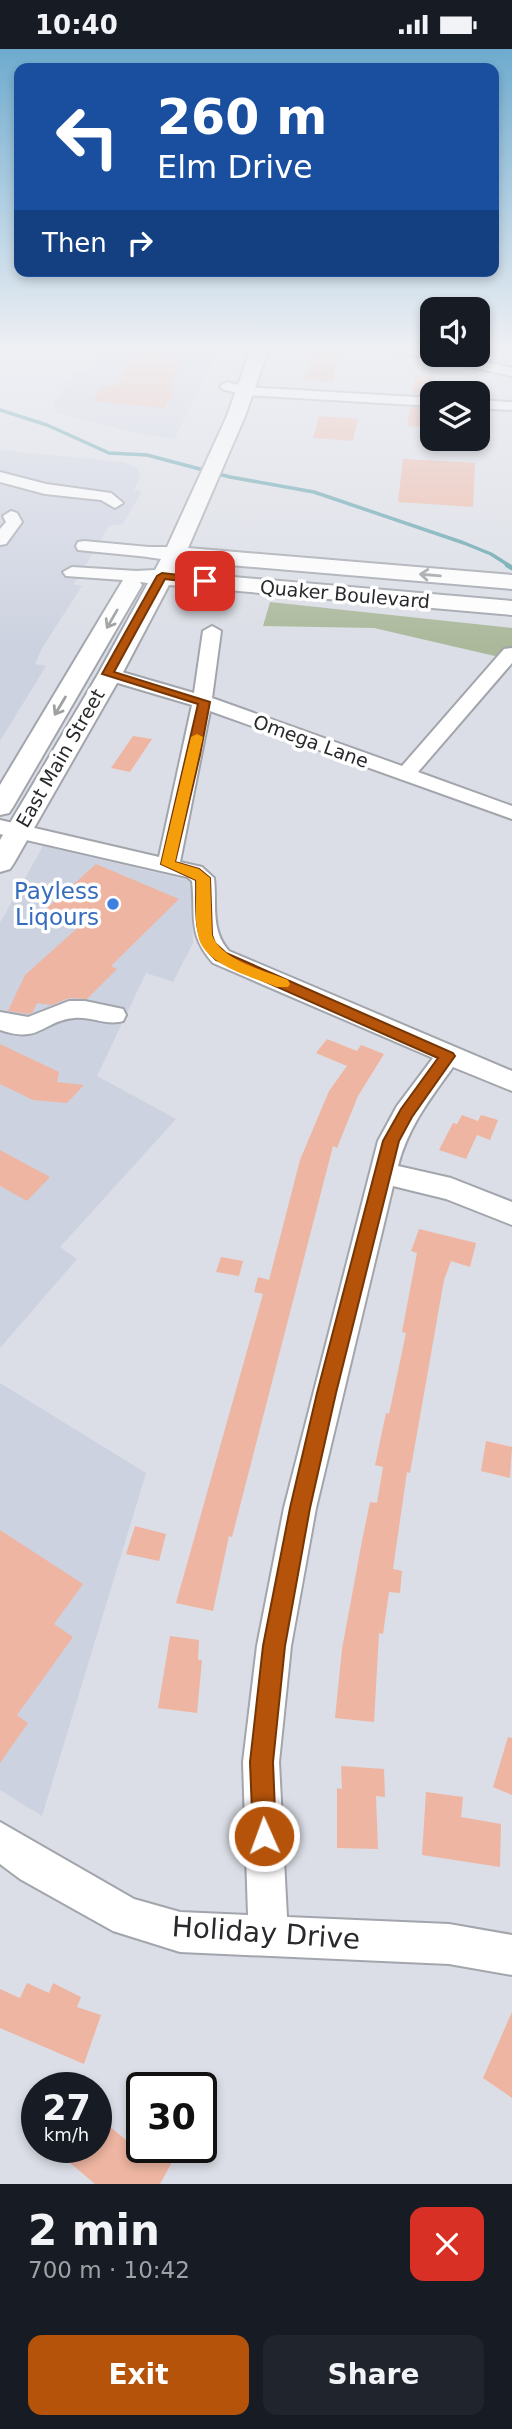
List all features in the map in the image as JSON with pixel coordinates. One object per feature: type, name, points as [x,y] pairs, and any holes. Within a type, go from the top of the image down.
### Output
[{"type":"main road","name":"East Main Street","points":[[0,863],[9,829],[108,674],[139,619],[191,520],[222,448]]},
{"type":"main road","points":[[191,520],[216,546],[257,560]]},
{"type":"main road","name":"East Main Street","points":[[0,807],[137,576],[153,544]]},
{"type":"main road","name":"Quaker Boulevard","points":[[153,544],[173,554],[505,581]]},
{"type":"main road","name":"Quaker Boulevard","points":[[137,576],[162,576],[512,608]]},
{"type":"main road","points":[[139,619],[170,597],[213,582]]},
{"type":"street","points":[[0,477],[45,489],[105,496],[115,503]]},
{"type":"street","points":[[0,540],[14,521],[8,517]]},
{"type":"street","points":[[137,576],[71,573],[92,537],[113,547],[153,544]]},
{"type":"street","points":[[168,864],[194,755],[204,702],[212,631]]},
{"type":"street","points":[[405,775],[511,653]]},
{"type":"street","name":"Omega Lane","points":[[108,674],[204,702],[512,813]]},
{"type":"street","points":[[9,829],[194,872],[203,878],[205,935],[209,946],[221,957],[512,1082]]},
{"type":"street","points":[[0,1021],[16,1027],[40,1024],[74,1010],[114,1015]]},
{"type":"street","points":[[268,1934],[261,1762],[274,1646],[300,1508],[383,1173],[397,1128],[448,1056]]},
{"type":"street","points":[[383,1173],[451,1189],[512,1214]]},
{"type":"street","name":"Holiday Drive","points":[[0,1841],[34,1865],[127,1917],[180,1932],[449,1944],[512,1955]]},
{"type":"shaded area","points":[[0,450],[123,462],[136,467],[140,476],[134,490],[142,491],[123,524],[109,526],[74,584],[82,586],[42,648],[35,664],[46,666],[0,741]]},
{"type":"shaded area","points":[[43,846],[191,881],[193,943],[173,982],[146,973],[97,1076],[176,1119],[60,1247],[77,1259],[0,1348],[0,923]]},
{"type":"shaded area","points":[[0,1383],[146,1473],[42,1816],[0,1790]]},
{"type":"green space","points":[[270,602],[512,628],[512,660],[374,628],[263,626]]},
{"type":"building","points":[[403,459],[475,463],[473,507],[398,502]]},
{"type":"building","points":[[133,736],[152,739],[130,772],[111,768]]},
{"type":"building","points":[[96,864],[179,899],[111,966],[117,969],[87,999],[69,998],[52,1005],[37,1003],[33,1012],[28,1014],[8,1011],[25,975],[82,924],[46,909]]},
{"type":"building","points":[[327,1039],[357,1051],[361,1045],[384,1054],[358,1096],[337,1148],[333,1146],[232,1537],[229,1536],[213,1611],[176,1603],[263,1294],[254,1292],[258,1277],[269,1280],[300,1160],[329,1091],[347,1066],[316,1053]]},
{"type":"building","points":[[0,1044],[59,1072],[57,1082],[84,1085],[67,1103],[33,1100],[0,1084]]},
{"type":"building","points":[[462,1115],[478,1121],[481,1115],[498,1120],[490,1140],[477,1135],[466,1159],[439,1150],[453,1123],[457,1124]]},
{"type":"building","points":[[0,1150],[50,1177],[27,1201],[0,1186]]},
{"type":"building","points":[[419,1229],[476,1243],[470,1267],[451,1261],[444,1280],[410,1473],[407,1472],[393,1569],[402,1571],[400,1593],[389,1592],[383,1634],[379,1633],[374,1722],[335,1718],[342,1649],[362,1541],[370,1502],[377,1503],[383,1467],[375,1465],[406,1333],[402,1332],[417,1253],[411,1251]]},
{"type":"building","points":[[221,1257],[243,1261],[239,1276],[216,1272]]},
{"type":"building","points":[[486,1441],[512,1447],[510,1478],[481,1471]]},
{"type":"building","points":[[135,1526],[166,1534],[159,1561],[126,1554]]},
{"type":"building","points":[[0,1530],[83,1584],[54,1624],[73,1637],[17,1715],[28,1723],[0,1763]]},
{"type":"building","points":[[170,1636],[199,1640],[198,1660],[202,1660],[197,1713],[158,1708]]},
{"type":"building","points":[[508,1737],[512,1738],[512,1795],[493,1787]]},
{"type":"building","points":[[341,1766],[384,1769],[385,1797],[376,1796],[378,1849],[337,1848],[337,1788],[342,1789]]},
{"type":"building","points":[[426,1792],[463,1797],[461,1817],[501,1824],[500,1867],[422,1855]]},
{"type":"building","points":[[27,1983],[49,1993],[53,1983],[81,1997],[77,2007],[101,2015],[84,2064],[0,2028],[0,1989],[20,1998]]},
{"type":"building","points":[[512,2012],[512,2098],[483,2078]]},
{"type":"building","points":[[112,2128],[126,2140],[126,2163],[171,2163],[160,2184],[95,2184],[70,2163],[112,2163]]},
{"type":"waterway","points":[[97,448],[109,453],[147,455],[230,477],[314,492],[464,543],[491,554],[510,566]]},
{"type":"waterway","points":[[507,565],[512,568]]},
{"type":"slow traffic","points":[[197,737],[168,864],[194,872],[203,878],[205,935],[209,946],[221,957],[283,984]]},
{"type":"place","name":"Payless Liqours","points":[[113,904]]},
{"type":"route","points":[[205,581],[162,576],[108,674],[204,702],[168,864],[194,872],[203,878],[205,935],[209,946],[221,957],[448,1056],[407,1113],[391,1141],[327,1393],[300,1508],[274,1646],[261,1762],[264,1836]]}]
